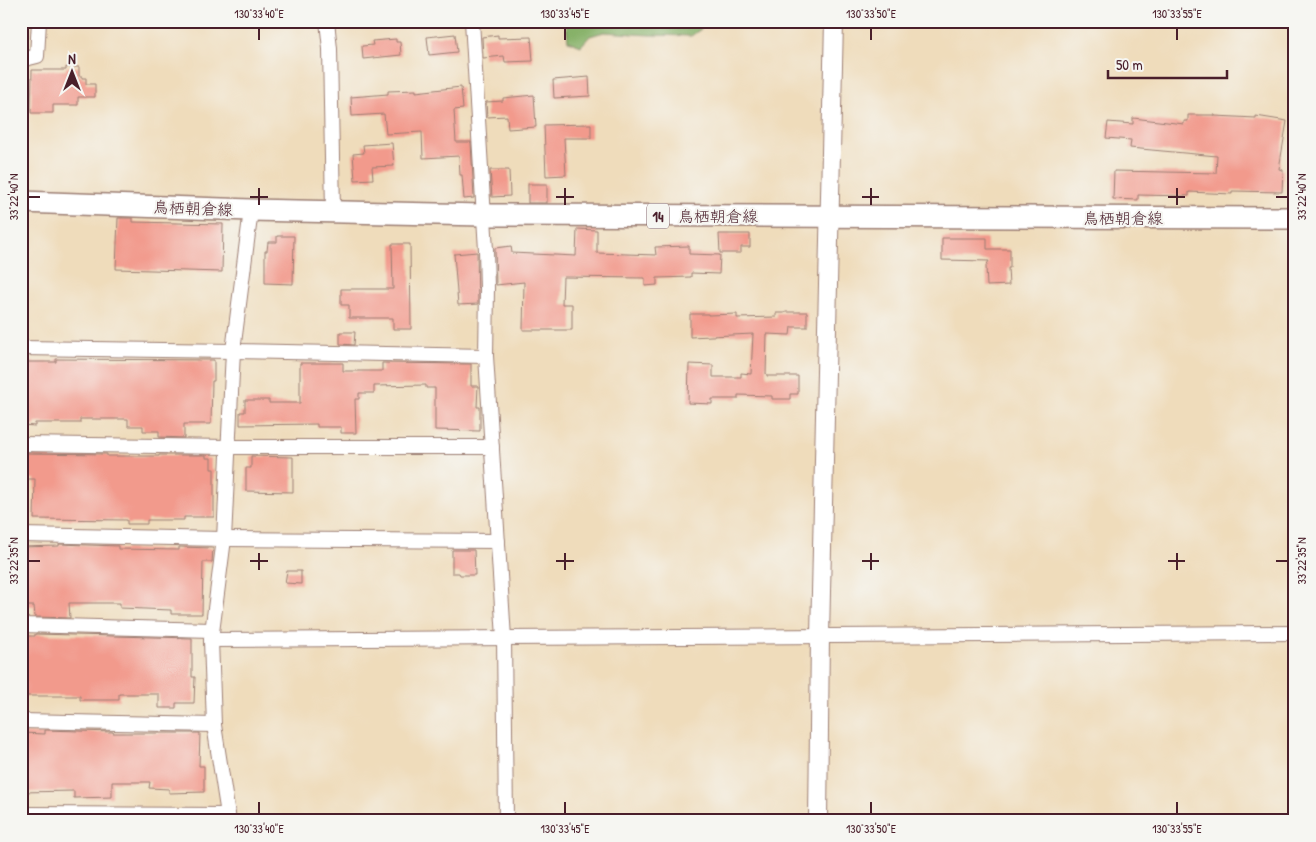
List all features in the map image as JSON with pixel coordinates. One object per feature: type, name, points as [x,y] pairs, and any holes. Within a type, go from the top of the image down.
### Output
[{"type":"main road","name":"鳥栖朝倉線","points":[[21,202],[251,210],[483,214],[1295,218]]},
{"type":"street","points":[[21,60],[37,56],[39,21]]},
{"type":"street","points":[[327,21],[330,49],[333,212]]},
{"type":"street","points":[[472,21],[486,250],[486,356],[504,638],[506,821]]},
{"type":"street","points":[[818,821],[820,636],[834,21]]},
{"type":"street","points":[[21,814],[229,818],[214,725],[211,635],[224,539],[233,350],[251,210]]},
{"type":"street","points":[[21,348],[233,350],[486,356]]},
{"type":"street","points":[[21,444],[228,447],[492,447]]},
{"type":"street","points":[[21,535],[498,541]]},
{"type":"street","points":[[21,625],[211,635],[504,638],[1295,633]]},
{"type":"street","points":[[21,721],[214,725]]},
{"type":"green space","points":[[569,21],[704,21],[701,29],[691,36],[604,32],[590,36],[581,46],[568,41],[566,24]]},
{"type":"building","points":[[455,34],[457,52],[429,55],[427,37]]},
{"type":"building","points":[[498,35],[498,38],[531,37],[533,61],[505,62],[504,56],[483,58],[482,37]]},
{"type":"building","points":[[396,39],[396,42],[400,42],[401,55],[363,59],[362,46],[373,45],[372,41]]},
{"type":"building","points":[[66,67],[79,67],[79,76],[86,78],[86,84],[95,84],[95,97],[78,97],[78,105],[53,105],[53,113],[31,113],[32,70],[66,70]]},
{"type":"building","points":[[589,77],[590,96],[554,98],[553,80]]},
{"type":"building","points":[[461,87],[463,109],[454,110],[456,142],[471,142],[474,198],[464,199],[459,156],[423,158],[422,132],[386,134],[384,114],[352,116],[351,97],[388,94],[388,91],[416,90],[416,92]]},
{"type":"building","points":[[534,95],[536,127],[508,129],[507,116],[487,117],[486,102],[503,101],[503,98]]},
{"type":"building","points":[[1188,115],[1256,118],[1256,116],[1287,121],[1279,169],[1283,170],[1282,192],[1232,191],[1232,194],[1189,192],[1189,196],[1138,195],[1138,200],[1113,199],[1114,171],[1216,173],[1217,156],[1130,148],[1131,140],[1106,138],[1108,122],[1133,124],[1133,118],[1184,124],[1184,121],[1188,121]]},
{"type":"building","points":[[591,124],[591,138],[564,138],[566,175],[546,176],[544,125]]},
{"type":"building","points":[[392,143],[394,166],[372,167],[373,179],[355,180],[353,154],[364,153],[363,145]]},
{"type":"building","points":[[490,170],[509,170],[510,196],[492,197]]},
{"type":"building","points":[[528,184],[547,184],[547,203],[528,203]]},
{"type":"building","points":[[118,218],[133,218],[133,222],[223,224],[222,272],[116,269]]},
{"type":"building","points":[[577,229],[597,230],[597,253],[656,255],[655,247],[689,246],[689,254],[720,255],[719,274],[691,273],[691,277],[657,278],[657,285],[645,286],[645,278],[563,277],[562,304],[572,304],[572,330],[523,330],[524,282],[496,285],[495,248],[511,246],[512,253],[576,256]]},
{"type":"building","points":[[719,234],[750,234],[750,247],[741,247],[741,253],[720,253]]},
{"type":"building","points":[[277,236],[294,236],[293,284],[265,283],[265,251],[267,251],[268,242],[277,242]]},
{"type":"building","points":[[942,238],[987,238],[987,249],[1010,249],[1009,285],[987,286],[986,266],[989,261],[942,260]]},
{"type":"building","points":[[392,244],[410,244],[411,329],[393,329],[393,318],[349,318],[349,305],[341,305],[341,289],[393,289]]},
{"type":"building","points":[[477,252],[478,304],[458,305],[454,254]]},
{"type":"building","points":[[807,312],[807,327],[791,327],[790,335],[767,334],[766,374],[767,376],[798,376],[798,394],[790,394],[790,399],[772,399],[772,396],[738,395],[738,399],[712,399],[712,404],[688,403],[689,364],[713,365],[713,377],[741,377],[741,373],[751,374],[753,334],[690,337],[690,314],[737,314],[737,318],[776,317],[776,313]]},
{"type":"building","points":[[340,332],[355,332],[354,345],[340,344]]},
{"type":"building","points":[[56,359],[214,360],[211,424],[184,424],[184,438],[159,437],[159,431],[143,431],[143,426],[128,426],[128,419],[80,419],[80,423],[35,423],[35,426],[21,425],[21,362],[56,362]]},
{"type":"building","points":[[300,363],[343,363],[343,371],[382,371],[382,363],[471,364],[471,386],[478,386],[477,407],[480,407],[480,431],[435,430],[435,388],[426,388],[426,385],[374,386],[374,393],[359,393],[359,399],[355,399],[356,433],[341,433],[341,427],[317,427],[317,424],[240,425],[240,412],[245,412],[245,400],[269,400],[269,403],[300,403]]},
{"type":"building","points":[[21,453],[107,454],[107,456],[206,455],[206,458],[211,458],[211,469],[214,469],[214,517],[184,517],[184,520],[147,520],[147,524],[127,524],[127,520],[34,519],[35,479],[21,479]]},
{"type":"building","points":[[251,456],[293,457],[293,492],[246,491],[246,468],[251,468]]},
{"type":"building","points":[[59,544],[118,546],[118,549],[179,550],[179,547],[213,548],[212,562],[203,562],[202,614],[171,614],[171,610],[120,608],[120,603],[69,603],[70,618],[35,617],[34,606],[21,606],[21,547],[59,546]]},
{"type":"building","points":[[452,550],[474,550],[475,575],[452,573]]},
{"type":"building","points":[[287,571],[301,571],[301,584],[285,583]]},
{"type":"building","points":[[35,634],[192,638],[192,677],[195,677],[194,703],[176,703],[176,708],[159,708],[159,694],[119,694],[119,700],[80,700],[80,696],[21,696],[21,636],[35,636]]},
{"type":"building","points":[[45,730],[113,733],[200,733],[199,766],[204,766],[204,792],[169,793],[169,789],[149,788],[150,782],[112,782],[112,797],[74,798],[74,791],[21,792],[21,733],[45,734]]}]
